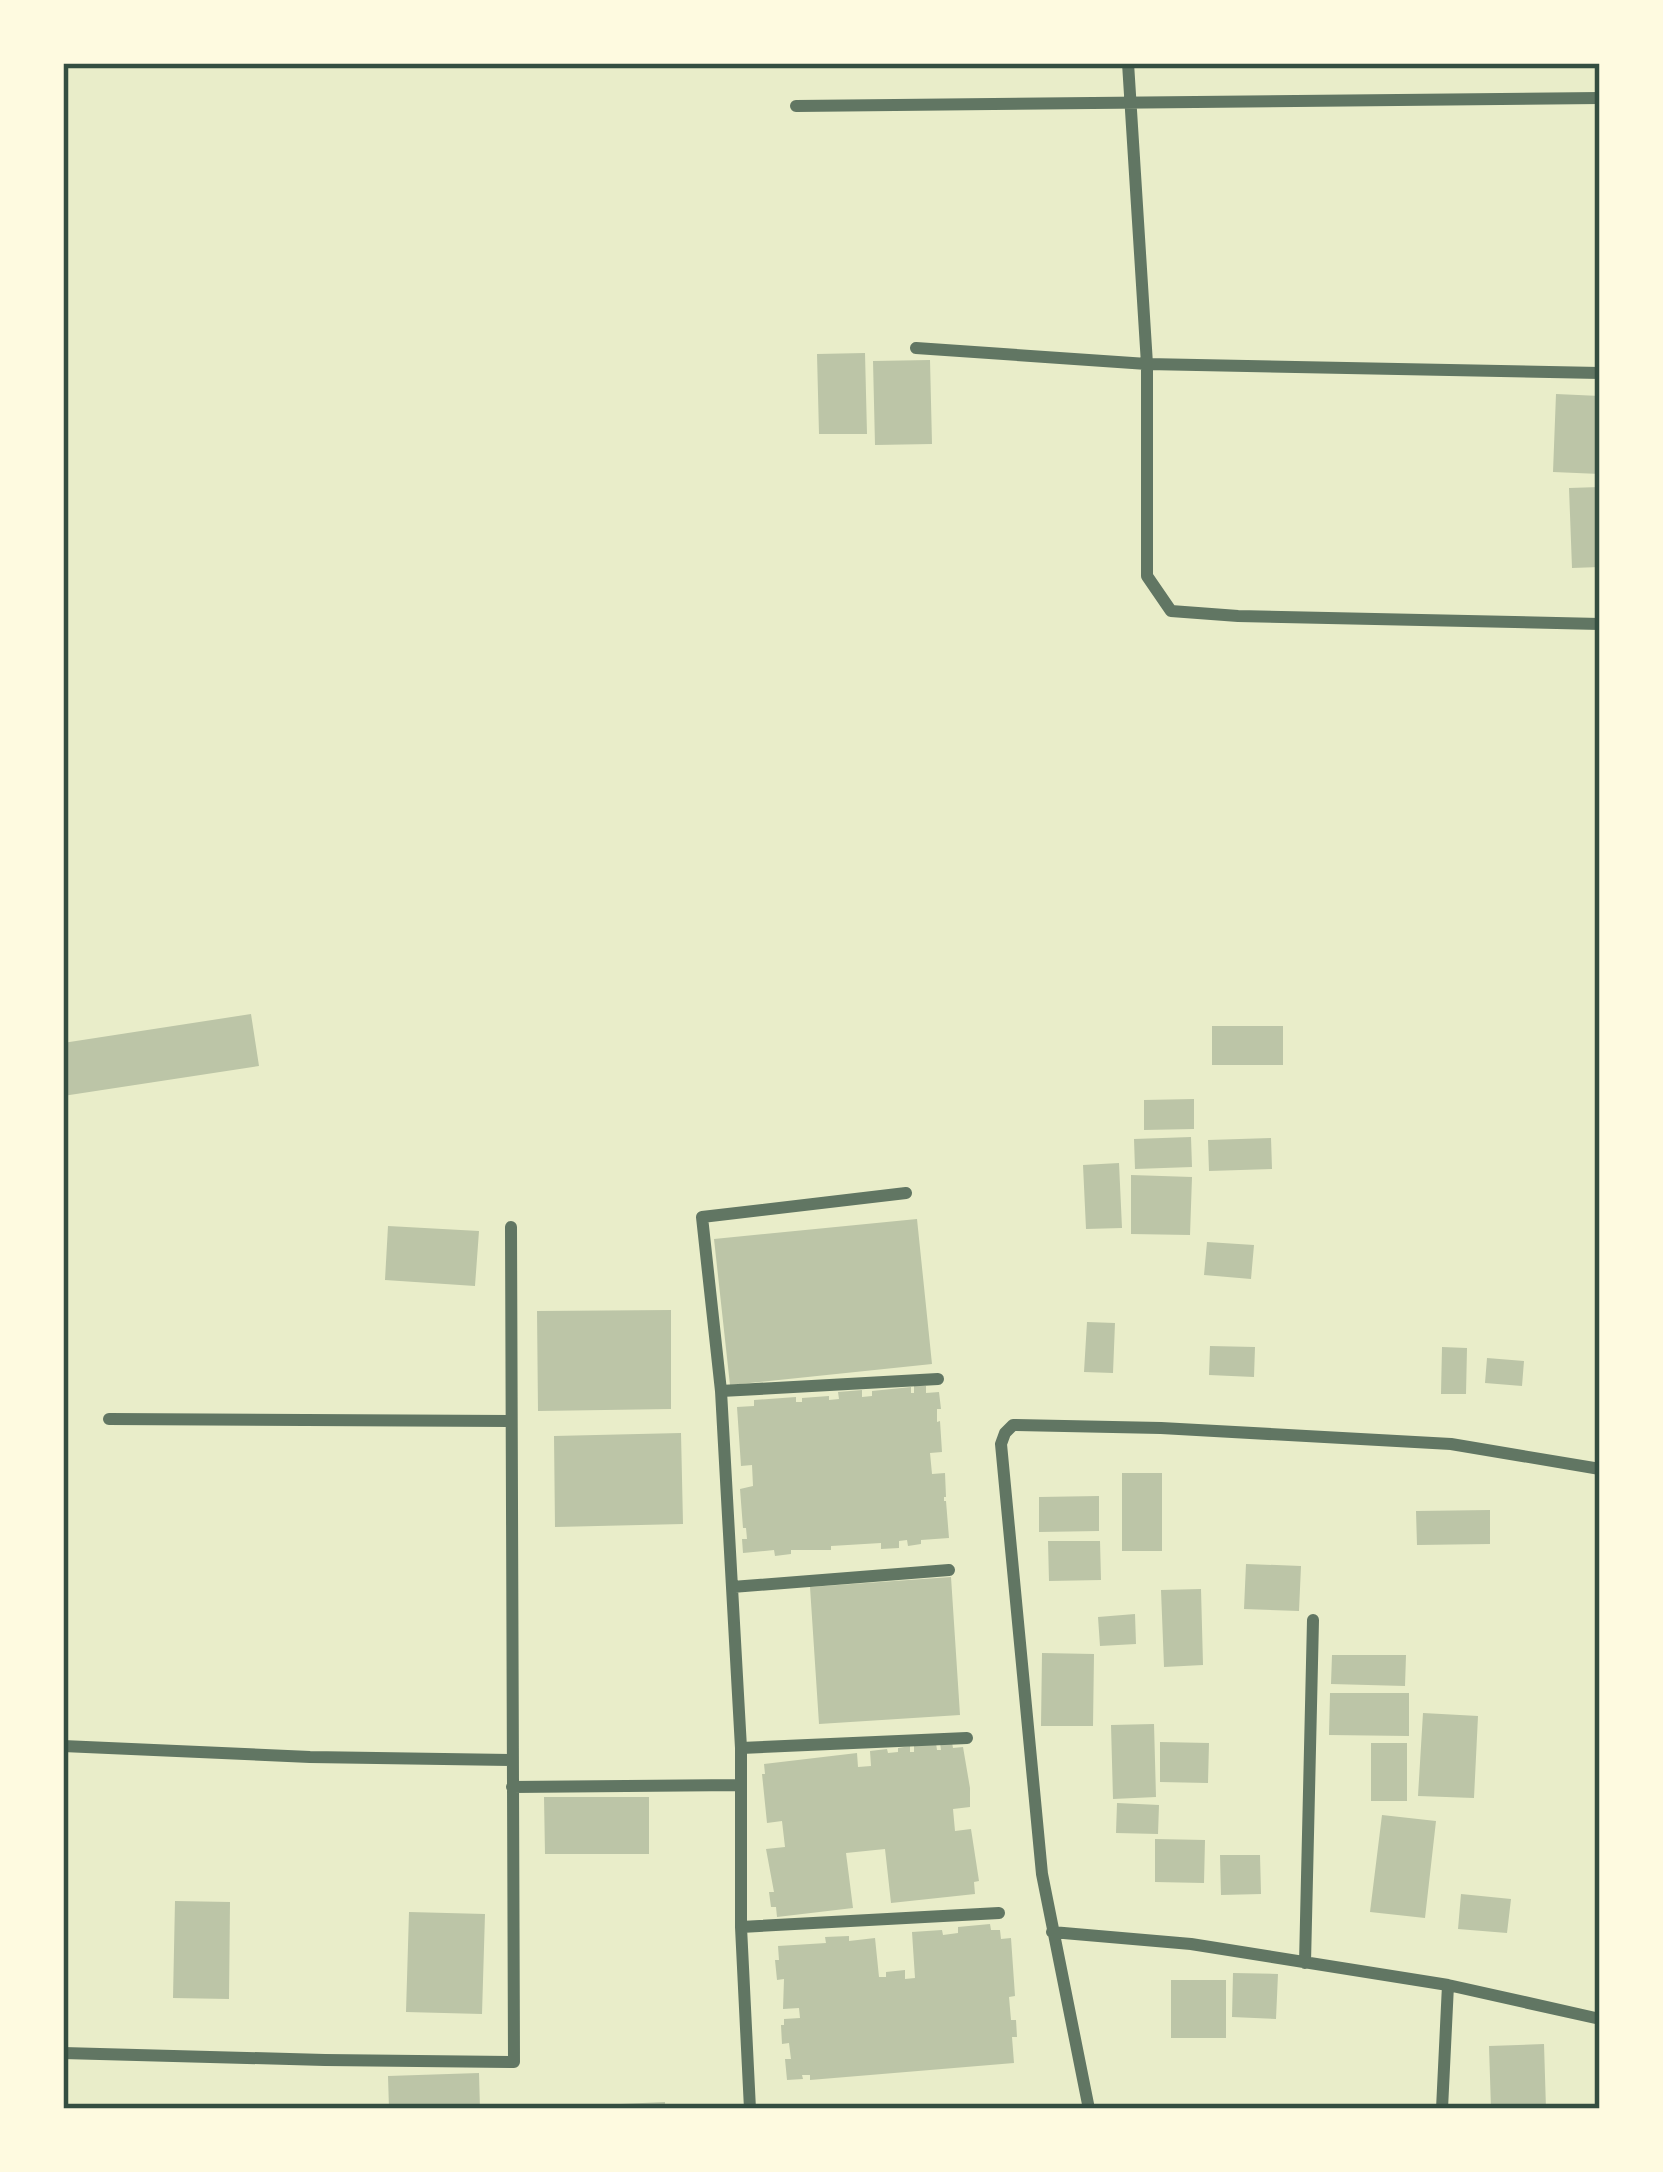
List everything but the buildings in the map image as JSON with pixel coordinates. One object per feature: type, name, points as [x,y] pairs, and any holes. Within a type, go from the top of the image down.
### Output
[{"type":"street","points":[[1128,63],[1147,364],[1148,576],[1171,610],[1238,616],[1600,624]]},
{"type":"street","points":[[796,106],[1600,98]]},
{"type":"street","points":[[916,348],[1147,364],[1600,373]]},
{"type":"street","points":[[750,2109],[741,1927],[741,1748],[721,1391],[702,1217],[907,1192]]},
{"type":"street","points":[[63,2053],[514,2062],[511,1227]]},
{"type":"street","points":[[721,1391],[938,1379]]},
{"type":"street","points":[[109,1419],[511,1421]]},
{"type":"street","points":[[1089,2109],[1042,1874],[1001,1444],[1005,1433],[1013,1425],[1161,1428],[1451,1444],[1600,1469]]},
{"type":"street","points":[[732,1587],[949,1570]]},
{"type":"street","points":[[1305,1963],[1313,1620]]},
{"type":"street","points":[[741,1748],[967,1738]]},
{"type":"street","points":[[63,1746],[512,1760]]},
{"type":"street","points":[[512,1787],[740,1786]]},
{"type":"street","points":[[741,1927],[999,1913]]},
{"type":"street","points":[[1052,1932],[1191,1944],[1448,1985],[1600,2019]]},
{"type":"street","points":[[1442,2109],[1448,1985]]}]
